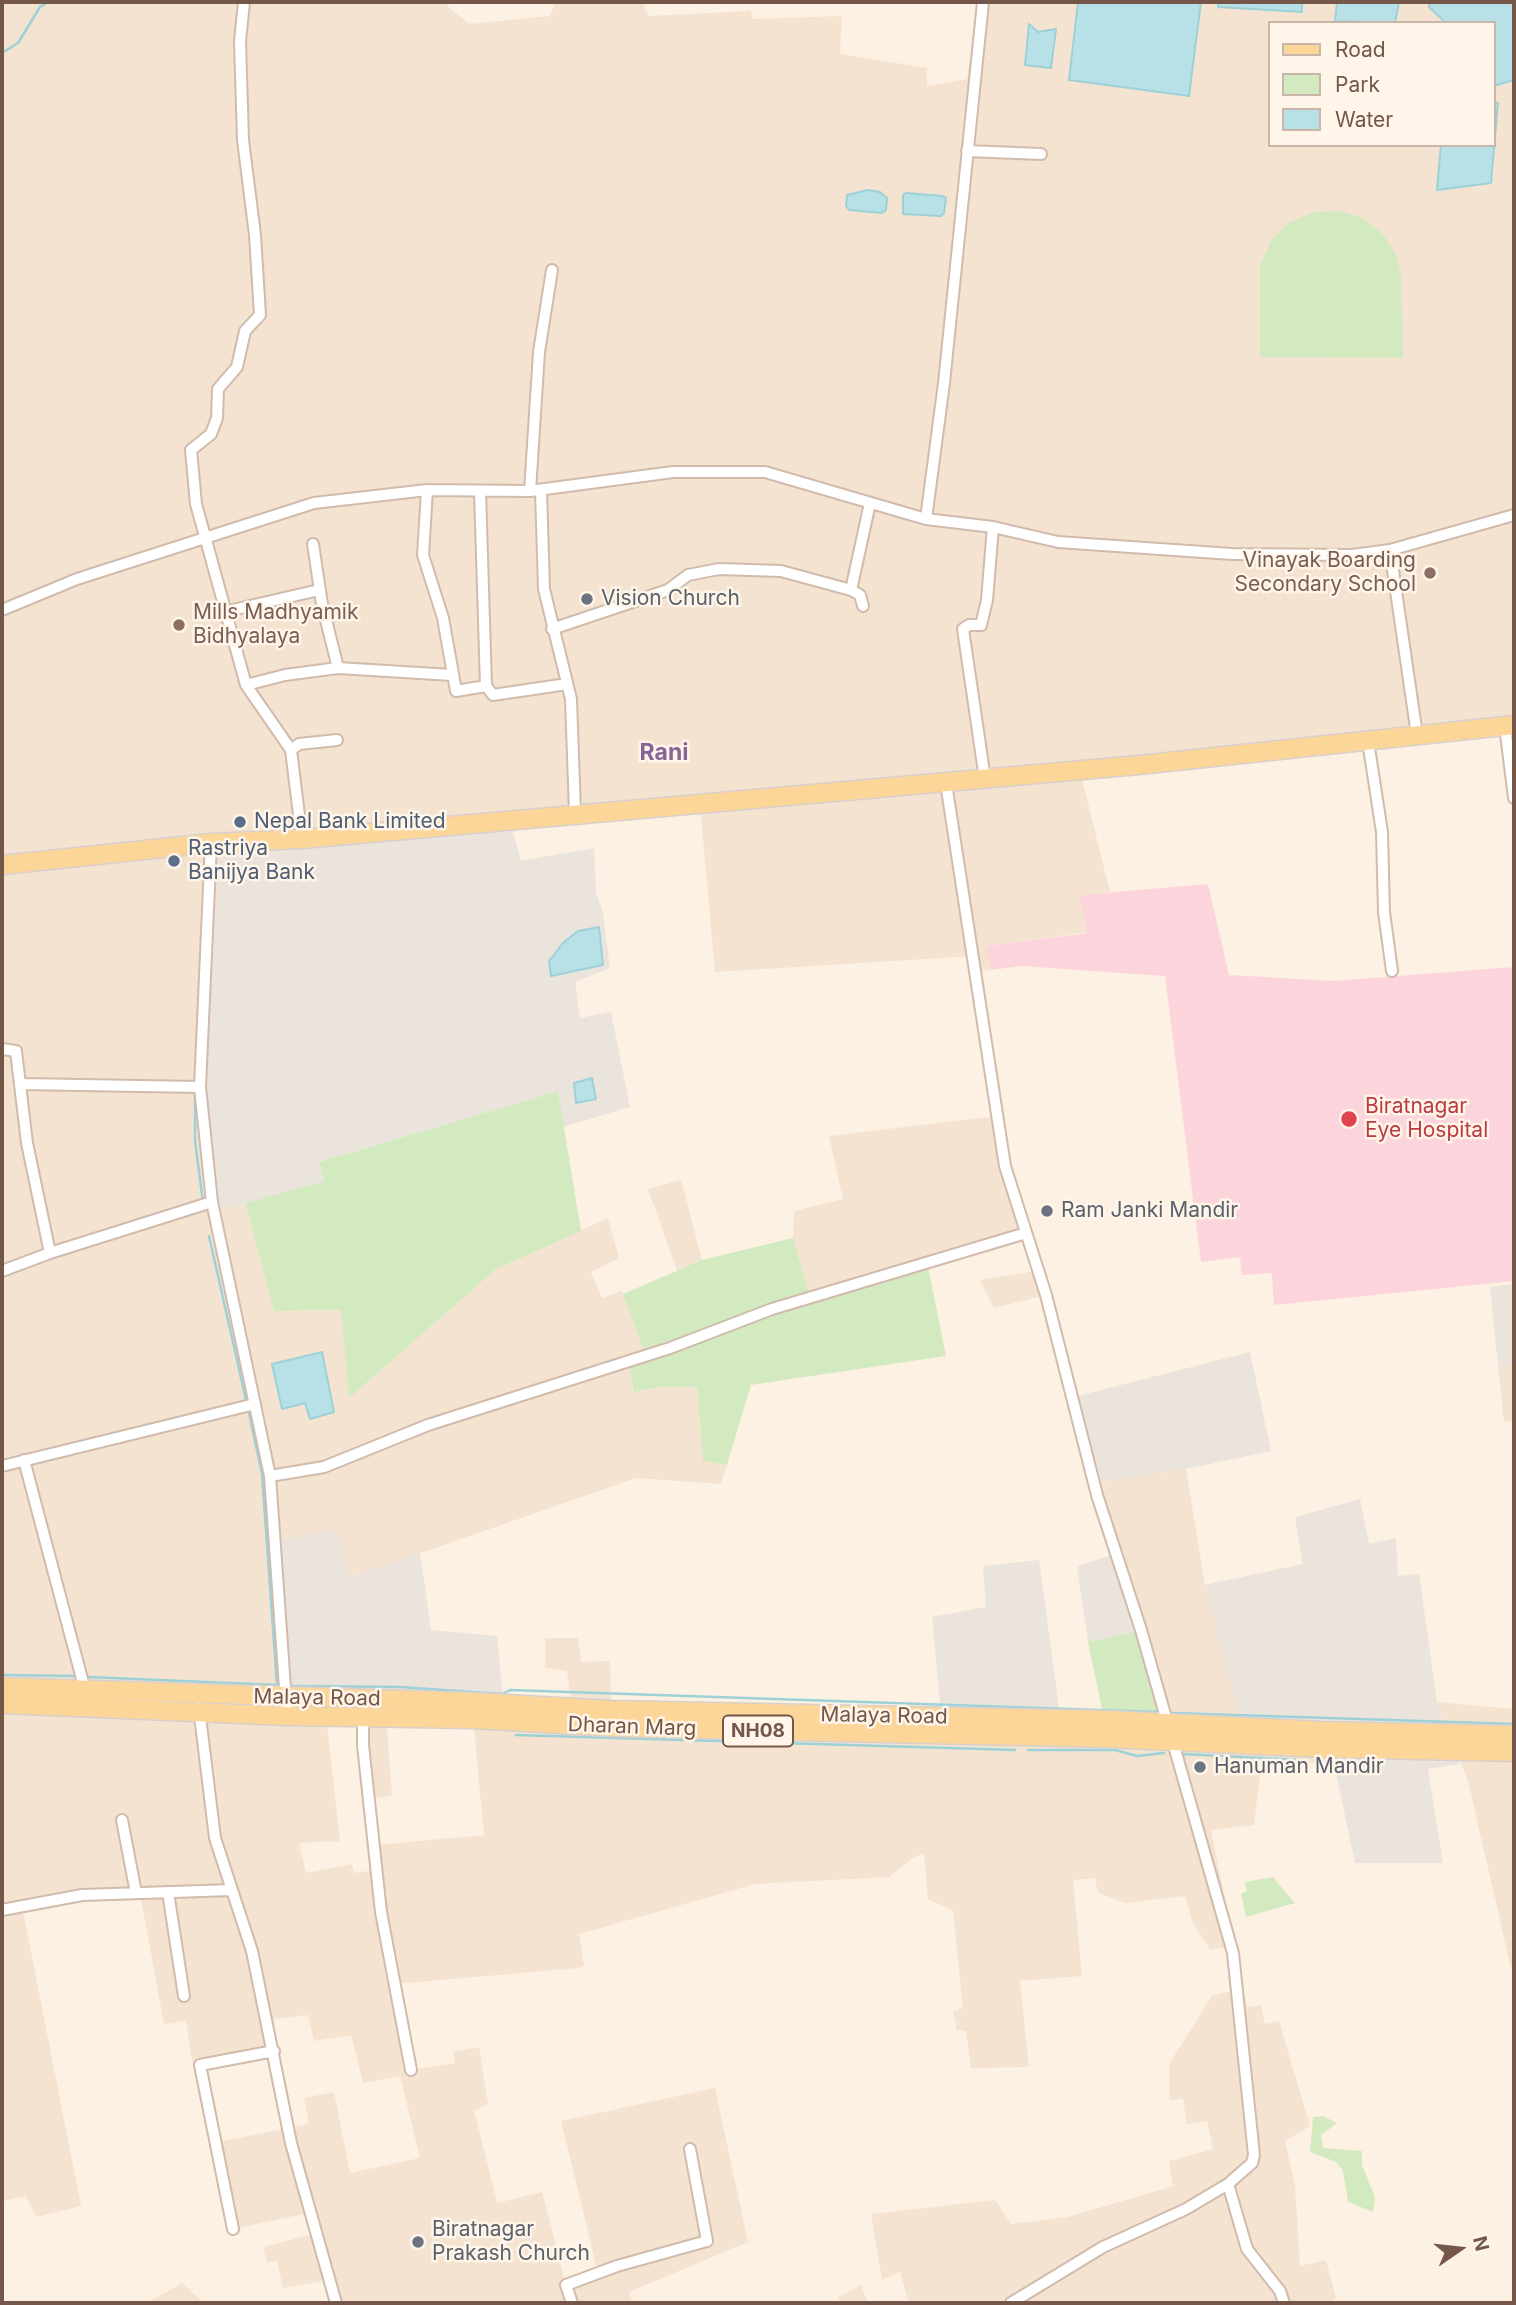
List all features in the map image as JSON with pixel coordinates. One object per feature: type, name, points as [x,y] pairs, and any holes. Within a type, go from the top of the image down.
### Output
[{"type":"main road","points":[[2,865],[575,812],[946,783],[1510,725]]},
{"type":"main road","name":"NH08","points":[[2,1687],[87,1699]]},
{"type":"main road","name":"Malaya Road","points":[[199,1703],[287,1698],[921,1726]]},
{"type":"main road","name":"Dharan Marg","points":[[2,1704],[87,1699],[199,1703],[287,1716],[363,1715],[612,1727],[921,1726],[1169,1732],[1323,1748],[1514,1752]]},
{"type":"main road","name":"NH08","points":[[1169,1732],[1322,1731],[1514,1735]]},
{"type":"street","points":[[244,2],[240,41],[243,139],[255,235],[260,314],[245,331],[237,367],[218,388],[217,418],[211,434],[191,450],[196,504],[228,611],[246,685],[290,750],[302,839]]},
{"type":"street","points":[[926,519],[983,2]]},
{"type":"street","points":[[967,151],[1041,153]]},
{"type":"street","points":[[552,270],[539,352],[536,490],[544,589],[571,699],[575,812]]},
{"type":"street","points":[[2,610],[77,579],[314,502],[427,490],[536,490],[648,474],[718,470],[765,472],[926,519],[993,527],[1058,542],[1232,554],[1309,557],[1390,550],[1514,515]]},
{"type":"street","points":[[427,490],[424,555],[443,618],[456,691],[486,686]]},
{"type":"street","points":[[480,491],[486,686],[494,695],[567,684]]},
{"type":"street","points":[[851,590],[870,503]]},
{"type":"street","points":[[985,779],[964,629],[965,625],[981,625],[987,600],[993,527]]},
{"type":"street","points":[[313,544],[320,590],[338,668]]},
{"type":"street","points":[[1390,550],[1417,735]]},
{"type":"street","points":[[552,629],[668,590],[688,575],[704,571],[781,571],[851,590],[860,595],[863,606]]},
{"type":"street","points":[[228,611],[320,590]]},
{"type":"street","points":[[246,685],[285,675],[338,668],[453,676]]},
{"type":"street","points":[[1510,725],[1514,798]]},
{"type":"street","points":[[290,750],[299,744],[337,740]]},
{"type":"street","points":[[1368,741],[1382,832],[1384,912],[1392,971]]},
{"type":"street","points":[[946,783],[1004,1166],[1046,1295],[1097,1495],[1233,1953],[1254,2155],[1252,2163],[1228,2184],[1186,2209],[1103,2247],[1011,2303]]},
{"type":"street","points":[[211,844],[200,1087],[212,1202],[270,1476],[287,1716]]},
{"type":"street","points":[[2,1049],[16,1051],[27,1143],[50,1254]]},
{"type":"street","points":[[21,1084],[200,1087]]},
{"type":"street","points":[[2,1271],[212,1202]]},
{"type":"street","points":[[270,1476],[324,1467],[428,1425],[670,1348],[772,1309],[1026,1233]]},
{"type":"street","points":[[2,1466],[255,1404]]},
{"type":"street","points":[[24,1460],[87,1699]]},
{"type":"street","points":[[199,1703],[215,1838],[252,1951],[291,2143],[336,2303]]},
{"type":"street","points":[[363,1715],[363,1745],[381,1912],[411,2070]]},
{"type":"street","points":[[122,1820],[136,1893]]},
{"type":"street","points":[[2,1910],[82,1895],[232,1890]]},
{"type":"street","points":[[168,1892],[184,1996]]},
{"type":"street","points":[[233,2229],[200,2065],[274,2051]]},
{"type":"street","points":[[572,2303],[566,2285],[617,2266],[707,2241],[690,2149]]},
{"type":"street","points":[[1228,2184],[1247,2249],[1280,2291],[1284,2303]]},
{"type":"shaded area","points":[[2,2],[443,2],[469,24],[550,16],[556,2],[643,2],[648,16],[751,11],[752,19],[842,16],[840,54],[927,68],[927,86],[967,79],[978,2],[1514,2],[1514,720],[1080,771],[1110,892],[1081,895],[1088,932],[987,946],[991,970],[977,971],[974,956],[715,972],[700,804],[510,821],[215,1212],[245,1203],[274,1311],[341,1310],[349,1397],[496,1269],[608,1218],[619,1258],[591,1272],[602,1298],[622,1291],[645,1355],[635,1392],[661,1387],[697,1387],[703,1460],[727,1465],[721,1484],[636,1478],[355,1576],[326,1716],[340,1841],[299,1843],[306,1873],[352,1864],[354,1873],[375,1870],[363,1715],[386,1716],[392,1795],[372,1799],[377,1845],[484,1835],[473,1719],[574,1725],[567,1671],[545,1668],[545,1638],[578,1638],[581,1662],[610,1661],[612,1726],[1171,1741],[1094,1483],[1186,1469],[1205,1585],[1335,1768],[1300,1760],[1260,1774],[1254,1825],[1211,1830],[1247,2007],[1261,2005],[1265,2024],[1279,2021],[1310,2126],[1285,2141],[1295,2186],[1300,2266],[1326,2260],[1336,2298],[1329,2303],[909,2303],[900,2272],[882,2280],[871,2214],[995,2200],[1011,2224],[1068,2217],[1173,2186],[1169,2161],[1213,2149],[1207,2121],[1187,2124],[1183,2099],[1169,2100],[1169,2064],[1212,1996],[1232,1991],[1225,1948],[1210,1949],[1193,1923],[1185,1896],[1125,1903],[1098,1893],[1095,1878],[1073,1880],[1082,1976],[1020,1981],[1029,2067],[971,2068],[966,2031],[957,2030],[953,2011],[963,2008],[953,1911],[928,1899],[924,1854],[914,1857],[889,1877],[755,1884],[579,1934],[584,1966],[578,1968],[395,1984],[411,2070],[455,2063],[453,2052],[479,2047],[488,2104],[474,2111],[497,2203],[542,2192],[566,2285],[598,2273],[561,2121],[715,2088],[748,2242],[629,2292],[633,2303],[336,2303],[328,2280],[283,2288],[277,2261],[267,2262],[263,2247],[310,2235],[304,2214],[233,2229],[214,2143],[309,2124],[304,2098],[334,2092],[350,2173],[420,2158],[400,2076],[363,2083],[351,2035],[314,2041],[308,2015],[268,2020],[274,2051],[193,2066],[186,2021],[164,2024],[140,1893],[22,1906],[81,2206],[36,2217],[26,2196],[2,2201]]},
{"type":"shaded area","points":[[510,821],[521,861],[594,848],[596,892],[603,913],[610,968],[575,982],[580,1018],[611,1012],[630,1107],[563,1127],[558,1091],[319,1162],[324,1181],[214,1212],[200,1087],[211,843]]},
{"type":"shaded area","name":"Biratnagar Eye Hospital","points":[[1208,884],[1229,975],[1333,981],[1514,967],[1514,1281],[1274,1305],[1272,1273],[1242,1275],[1240,1257],[1201,1262],[1165,976],[1021,966],[991,970],[986,946],[1087,933],[1080,895]]},
{"type":"shaded area","points":[[997,1116],[1026,1233],[811,1298],[793,1238],[794,1211],[843,1199],[829,1136]]},
{"type":"shaded area","points":[[681,1180],[702,1260],[678,1273],[648,1189]]},
{"type":"shaded area","points":[[1038,1271],[1046,1295],[994,1308],[980,1280]]},
{"type":"shaded area","points":[[1514,1284],[1514,1365],[1498,1366],[1490,1287]]},
{"type":"shaded area","points":[[1250,1352],[1271,1451],[1186,1469],[1094,1483],[1070,1398]]},
{"type":"shaded area","points":[[1514,1365],[1514,1421],[1504,1422],[1498,1366]]},
{"type":"shaded area","points":[[1360,1499],[1369,1544],[1396,1538],[1398,1576],[1419,1574],[1437,1702],[1452,1743],[1246,1745],[1205,1585],[1303,1564],[1295,1517]]},
{"type":"shaded area","points":[[337,1530],[350,1578],[420,1553],[431,1630],[497,1636],[505,1720],[287,1716],[274,1541]]},
{"type":"shaded area","points":[[1116,1554],[1141,1630],[1088,1642],[1077,1566]]},
{"type":"shaded area","points":[[1039,1560],[1063,1737],[943,1735],[932,1617],[986,1607],[983,1566]]},
{"type":"shaded area","points":[[1437,1702],[1514,1709],[1514,1981],[1468,1781]]},
{"type":"shaded area","points":[[1456,1752],[1460,1764],[1428,1769],[1443,1863],[1355,1863],[1335,1768],[1343,1755]]},
{"type":"shaded area","points":[[182,2283],[204,2303],[148,2303]]},
{"type":"shaded area","points":[[861,2285],[868,2303],[840,2303],[838,2297]]},
{"type":"green space","points":[[1341,211],[1362,218],[1382,233],[1395,253],[1401,276],[1403,358],[1260,357],[1260,265],[1272,239],[1290,222],[1315,212]]},
{"type":"green space","points":[[558,1091],[581,1231],[496,1269],[349,1398],[341,1310],[274,1311],[245,1203],[324,1181],[319,1162]]},
{"type":"green space","points":[[793,1238],[811,1298],[927,1262],[946,1356],[751,1385],[727,1465],[703,1461],[697,1387],[661,1387],[634,1392],[629,1360],[645,1355],[623,1294],[702,1260]]},
{"type":"green space","points":[[1141,1630],[1171,1741],[1108,1738],[1088,1642]]},
{"type":"green space","points":[[1273,1877],[1295,1903],[1246,1917],[1241,1894],[1247,1891],[1245,1882]]},
{"type":"green space","points":[[1323,2116],[1337,2123],[1321,2135],[1323,2148],[1362,2151],[1362,2165],[1375,2197],[1373,2212],[1348,2202],[1343,2171],[1336,2162],[1310,2152],[1313,2117]]},
{"type":"water","points":[[1078,2],[1201,2],[1189,96],[1069,80]]},
{"type":"water","points":[[1218,2],[1302,2],[1302,12],[1218,7]]},
{"type":"water","points":[[1337,2],[1399,2],[1395,21],[1335,21]]},
{"type":"water","points":[[1430,2],[1514,2],[1514,80],[1495,85],[1495,21],[1444,21],[1429,7]]},
{"type":"water","points":[[1029,24],[1038,32],[1056,29],[1051,68],[1025,65]]},
{"type":"water","points":[[1495,102],[1498,103],[1495,137]]},
{"type":"water","points":[[1441,147],[1494,147],[1491,183],[1437,190]]},
{"type":"water","points":[[868,190],[880,192],[887,198],[886,210],[882,213],[849,210],[846,206],[847,195]]},
{"type":"water","points":[[903,195],[943,196],[946,198],[944,213],[941,216],[903,214]]},
{"type":"water","points":[[599,927],[603,965],[551,976],[549,961],[563,943],[578,931]]},
{"type":"water","points":[[592,1078],[596,1099],[576,1103],[574,1083]]},
{"type":"water","points":[[322,1352],[334,1412],[310,1419],[305,1403],[282,1409],[272,1364]]},
{"type":"waterway","points":[[2,53],[18,43],[40,7],[48,2]]},
{"type":"waterway","points":[[195,1094],[195,1141],[203,1202]]},
{"type":"waterway","points":[[209,1236],[246,1400]]},
{"type":"waterway","points":[[88,1677],[277,1685],[262,1474],[249,1413]]},
{"type":"waterway","points":[[2,1675],[75,1676]]},
{"type":"waterway","points":[[290,1686],[400,1687],[502,1694],[510,1690],[1158,1712]]},
{"type":"waterway","points":[[1173,1713],[1514,1724]]},
{"type":"waterway","points":[[516,1735],[1015,1750]]},
{"type":"waterway","points":[[1028,1750],[1115,1750],[1137,1756],[1164,1753]]},
{"type":"waterway","points":[[1183,1754],[1300,1760]]},
{"type":"place","name":"Vinayak Boarding Secondary School","points":[[1430,573]]},
{"type":"place","name":"Vision Church","points":[[587,599]]},
{"type":"place","name":"Mills Madhyamik Bidhyalaya","points":[[179,625]]},
{"type":"place","name":"Nepal Bank Limited","points":[[240,822]]},
{"type":"place","name":"Rastriya Banijya Bank","points":[[174,861]]},
{"type":"place","name":"Biratnagar Eye Hospital","points":[[1349,1119]]},
{"type":"place","name":"Ram Janki Mandir","points":[[1047,1211]]},
{"type":"place","name":"Hanuman Mandir","points":[[1200,1767]]},
{"type":"place","name":"Biratnagar Prakash Church","points":[[418,2242]]},
{"type":"district","name":"Rani","points":[[664,753]]}]
